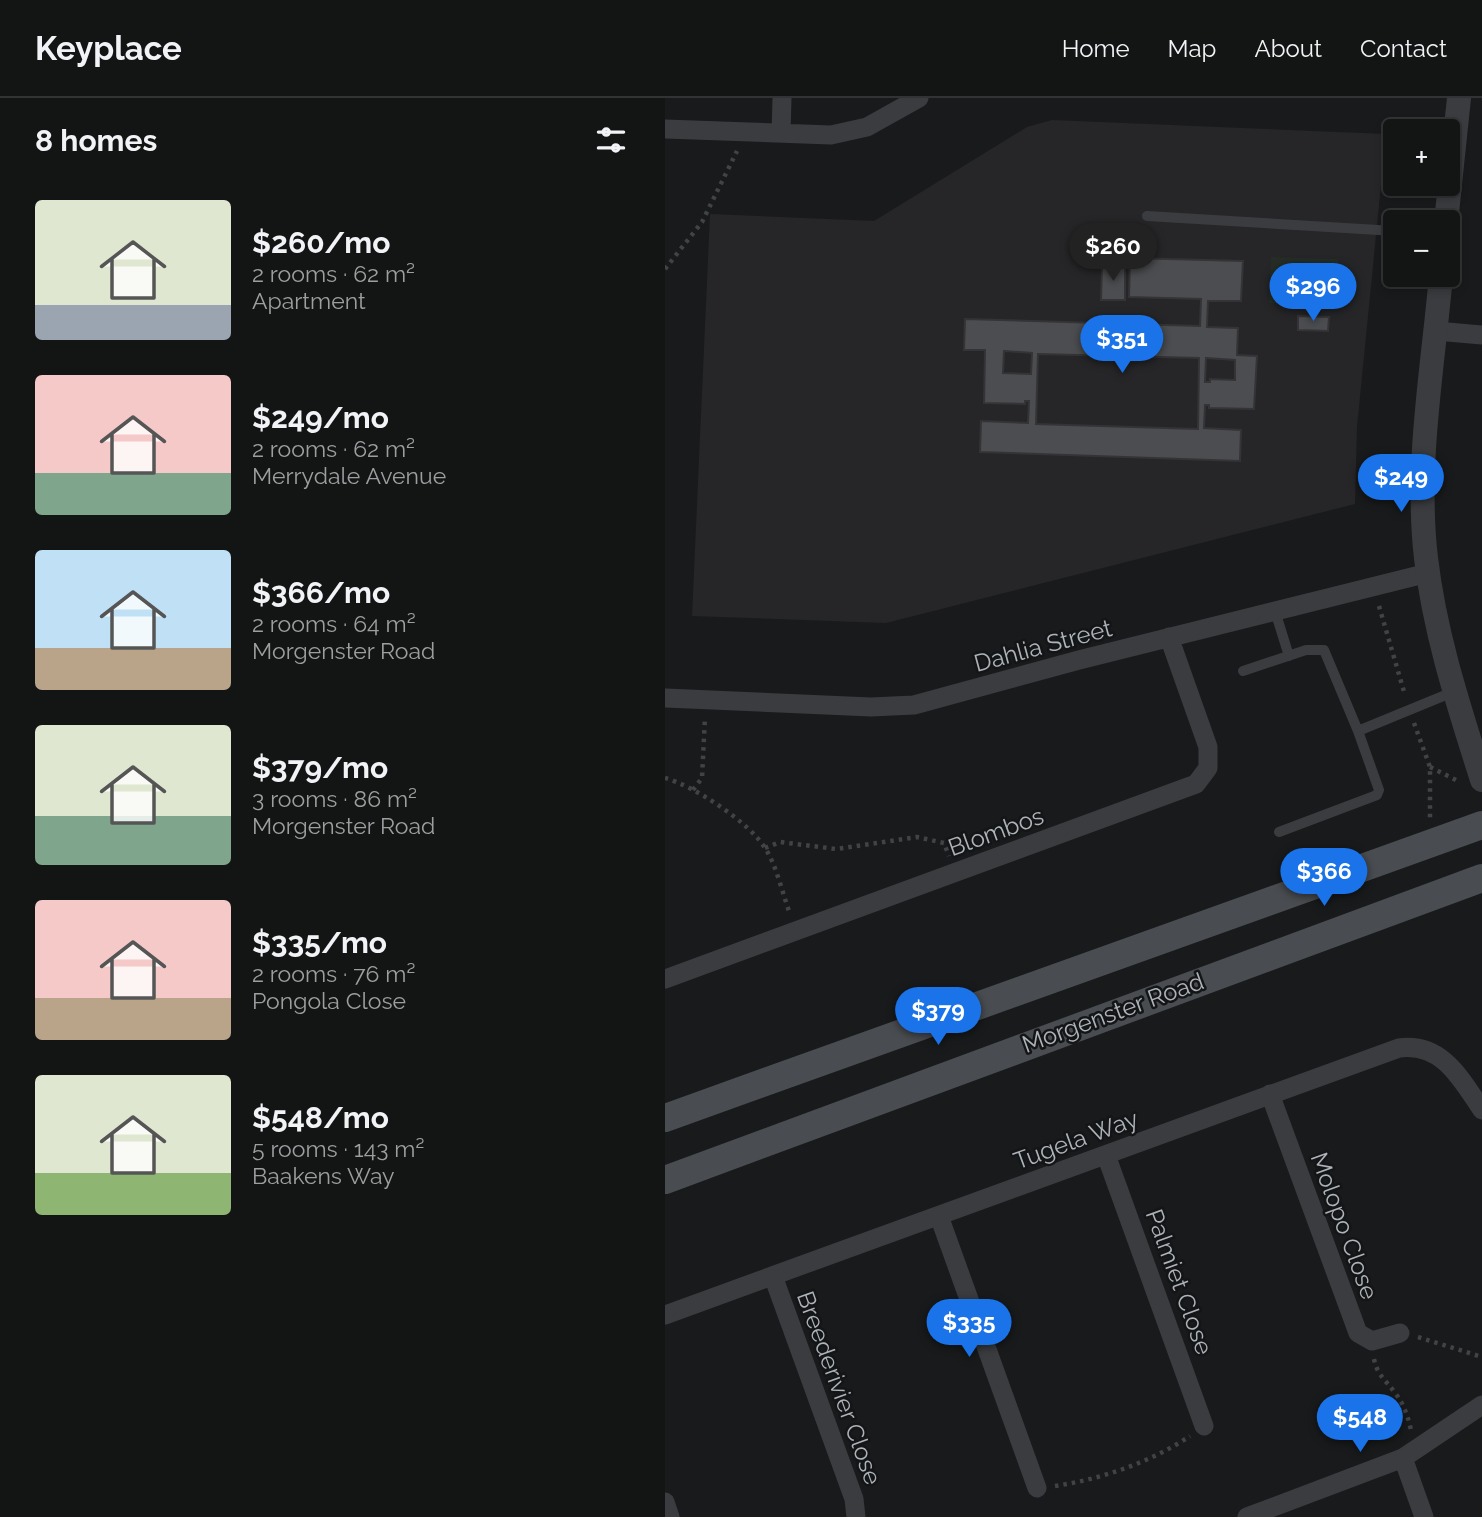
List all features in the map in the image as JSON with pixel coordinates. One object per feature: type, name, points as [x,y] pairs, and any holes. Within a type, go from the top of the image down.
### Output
[{"type":"main road","name":"Morgenster Road","points":[[665,1118],[1482,825]]},
{"type":"main road","name":"Morgenster Road","points":[[665,1180],[1482,878]]},
{"type":"street","points":[[781,133],[782,98]]},
{"type":"street","points":[[665,129],[823,136],[867,127],[919,98]]},
{"type":"street","points":[[1447,210],[1459,98]]},
{"type":"street","points":[[1440,287],[1423,470],[1428,573],[1439,637],[1473,782]]},
{"type":"street","points":[[1436,331],[1482,335]]},
{"type":"street","name":"Dahlia Street","points":[[665,698],[871,707],[914,705],[1169,637],[1428,573]]},
{"type":"street","name":"Blombos","points":[[665,979],[1196,784],[1203,779],[1208,768],[1208,747],[1169,637]]},
{"type":"street","name":"Tugela Way","points":[[665,1315],[1388,1051],[1420,1047],[1444,1060],[1482,1110]]},
{"type":"street","name":"Molopo Close","points":[[1270,1094],[1358,1332],[1372,1341]]},
{"type":"street","name":"Palmiet Close","points":[[1106,1155],[1204,1426]]},
{"type":"street","points":[[939,1216],[1037,1488]]},
{"type":"street","name":"Breederivier Close","points":[[773,1276],[854,1499],[856,1517]]},
{"type":"street","points":[[1372,1341],[1400,1333]]},
{"type":"street","points":[[1247,1517],[1403,1458],[1482,1405]]},
{"type":"street","points":[[1403,1458],[1424,1517]]},
{"type":"street","points":[[665,1502],[670,1517]]},
{"type":"lane","points":[[1147,216],[1383,230]]},
{"type":"lane","points":[[1275,611],[1289,656]]},
{"type":"lane","points":[[1243,671],[1313,649],[1324,650],[1379,790],[1377,795],[1279,832]]},
{"type":"lane","points":[[1358,731],[1454,692]]},
{"type":"path","points":[[665,270],[702,222],[736,152],[781,133]]},
{"type":"path","points":[[693,790],[702,778],[706,700]]},
{"type":"path","points":[[1430,767],[1473,782]]},
{"type":"path","points":[[665,778],[693,790],[732,815],[765,848],[796,931]]},
{"type":"path","points":[[765,848],[781,842],[836,849],[917,837],[944,843],[956,873]]},
{"type":"path","points":[[1400,1333],[1482,1357]]},
{"type":"path","points":[[1372,1341],[1376,1371],[1396,1394],[1407,1414],[1413,1436],[1422,1446]]},
{"type":"path","points":[[1037,1488],[1088,1481],[1168,1451],[1204,1426]]},
{"type":"shaded area","points":[[1052,120],[1383,134],[1383,164],[1357,427],[1355,504],[886,623],[692,616],[710,214],[874,221],[1027,127]]},
{"type":"shaded area","points":[[1271,257],[1338,259],[1336,306],[1269,303]]},
{"type":"building","points":[[1130,258],[1243,261],[1241,301],[1208,301],[1207,327],[1238,328],[1237,355],[1257,356],[1254,409],[1209,408],[1209,405],[1205,405],[1204,428],[1241,430],[1240,461],[980,452],[981,421],[1028,423],[1029,401],[1025,401],[1025,404],[984,403],[985,350],[964,350],[965,319],[1200,326],[1201,299],[1129,297]],"holes":[[[1004,351],[1032,353],[1031,374],[1003,373]],[[1038,354],[1199,358],[1198,429],[1036,424]],[[1206,358],[1235,360],[1235,380],[1210,379],[1210,382],[1205,382]]]},
{"type":"building","points":[[1102,266],[1125,267],[1125,300],[1101,300]]},
{"type":"building","points":[[1298,316],[1329,317],[1328,331],[1298,330]]}]
